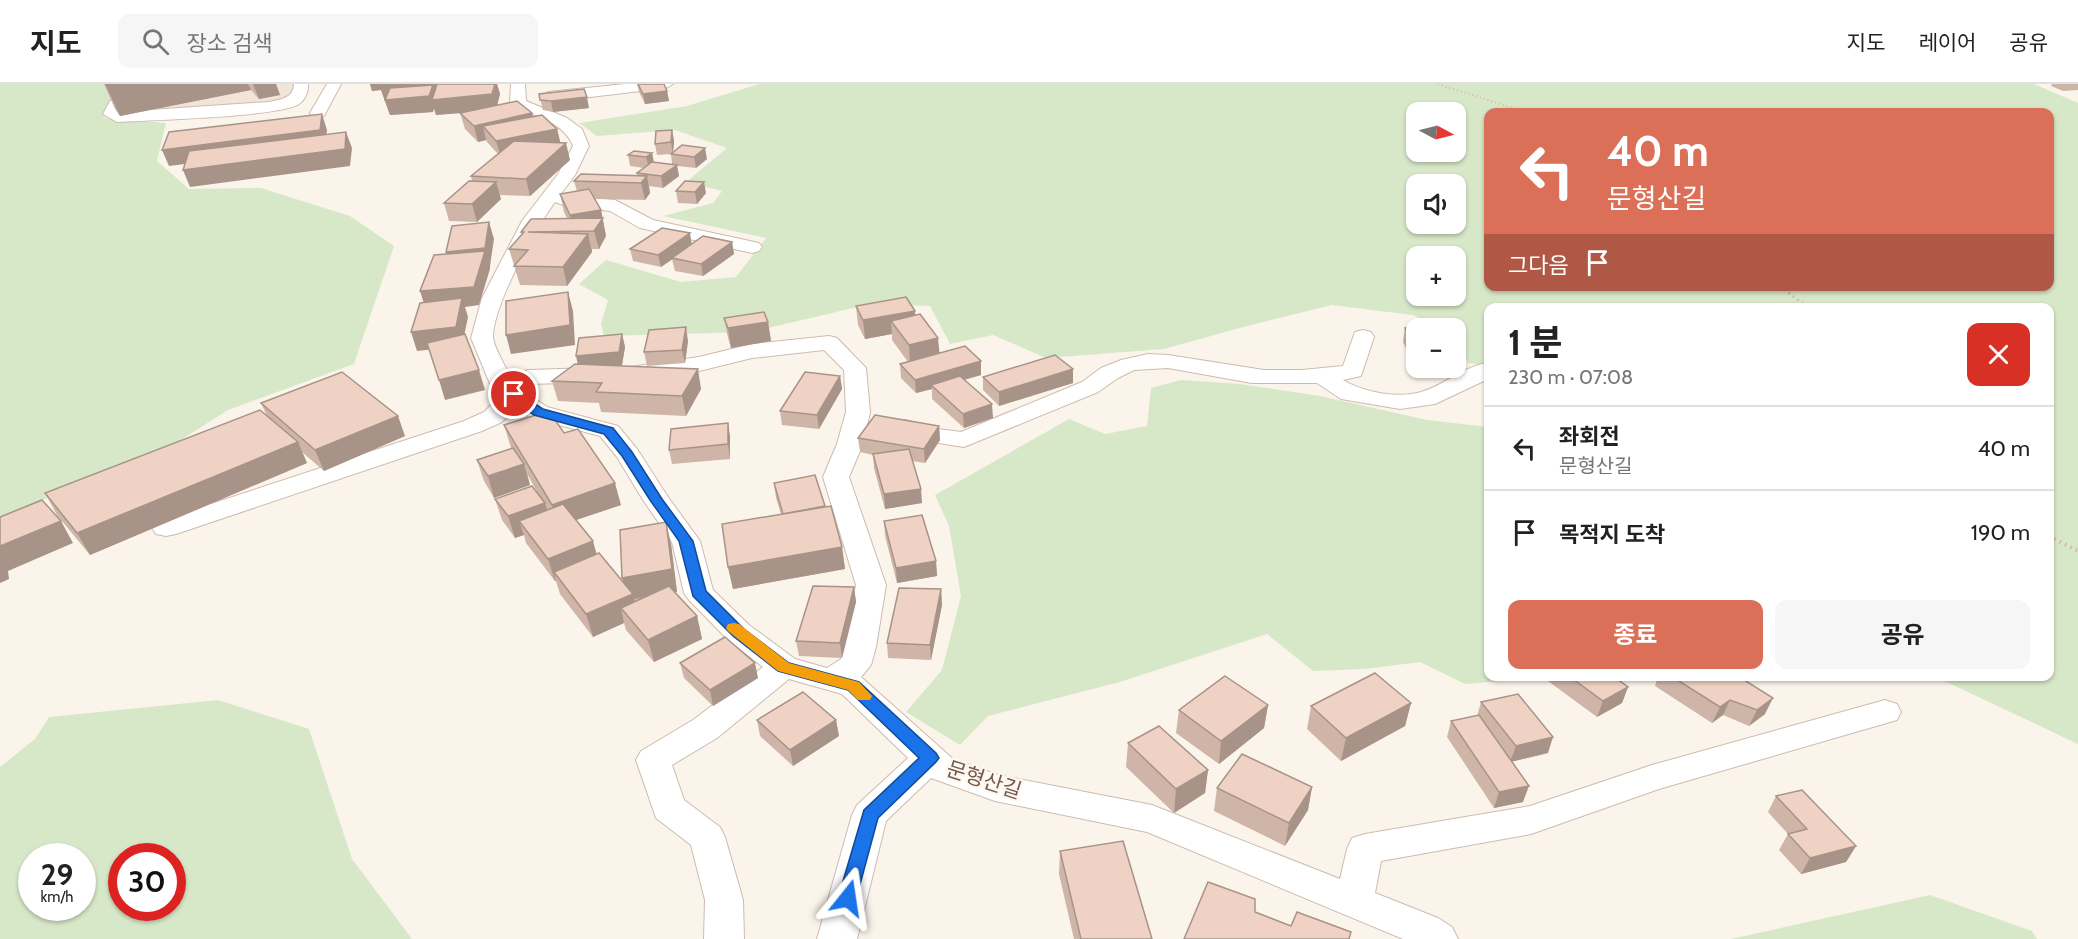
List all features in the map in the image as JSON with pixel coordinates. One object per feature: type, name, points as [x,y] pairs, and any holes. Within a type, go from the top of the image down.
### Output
[{"type":"street","points":[[318,112],[334,84]]},
{"type":"street","points":[[518,92],[666,84]]},
{"type":"street","points":[[158,88],[115,104],[111,114],[117,117],[159,116],[269,107],[293,101],[307,85]]},
{"type":"street","name":"문형산길","points":[[518,92],[518,103],[561,121],[576,132],[581,146],[566,175],[531,221],[492,298],[482,338],[508,390],[538,412],[609,431],[628,454],[656,500],[686,541],[699,593],[738,632],[784,667],[853,686],[941,768],[995,788],[1152,819],[1424,930],[1438,939]]},
{"type":"street","points":[[548,199],[615,206],[646,224],[752,247]]},
{"type":"street","points":[[874,417],[935,436],[964,440],[1090,387],[1107,372],[1137,362],[1168,360],[1225,373],[1323,377],[1353,371],[1363,337]]},
{"type":"street","points":[[166,528],[473,426],[493,417],[508,390],[528,377],[632,374],[699,364],[752,351],[829,343],[855,368],[874,417]]},
{"type":"street","points":[[1323,377],[1349,394],[1400,402],[1427,399],[1484,371]]},
{"type":"street","points":[[827,679],[839,677],[855,665],[861,647],[871,585],[836,477],[850,444],[874,417]]},
{"type":"street","points":[[724,939],[724,900],[707,837],[669,808],[653,760],[705,729],[784,667]]},
{"type":"street","points":[[1354,901],[1365,849],[1531,820],[1652,778],[1884,712]]},
{"type":"street","points":[[837,939],[870,815],[930,758]]},
{"type":"path","points":[[1438,84],[1513,108]]},
{"type":"path","points":[[1786,291],[1802,303]]},
{"type":"path","points":[[2054,539],[2078,551]]},
{"type":"shaded area","points":[[120,84],[305,84],[305,100],[285,108],[124,119],[103,118]]},
{"type":"green space","points":[[0,84],[120,84],[103,118],[166,123],[157,161],[189,189],[261,188],[350,216],[394,246],[354,364],[228,410],[162,452],[0,517]]},
{"type":"green space","points":[[759,84],[2034,84],[2078,103],[2078,744],[1944,681],[2054,681],[2054,303],[1484,303],[1484,365],[1468,363],[1466,318],[1420,318],[1412,315],[1332,305],[1164,349],[1046,358],[993,335],[950,344],[930,306],[870,304],[751,332],[604,336],[601,324],[608,300],[579,284],[606,260],[681,282],[736,277],[766,238],[663,216],[713,203],[722,191],[686,182],[727,148],[675,130],[597,136],[579,123],[687,106]]},
{"type":"green space","points":[[1181,380],[1240,384],[1320,396],[1427,420],[1484,427],[1484,681],[1503,681],[1465,684],[1420,662],[1365,669],[1313,671],[1267,634],[1120,682],[988,716],[960,745],[906,712],[942,670],[961,596],[949,526],[935,495],[1069,419],[1105,434],[1147,426],[1151,388]]},
{"type":"green space","points":[[218,700],[309,729],[352,859],[412,939],[0,939],[0,767],[35,739],[49,717]]},
{"type":"green space","points":[[1930,895],[2032,931],[2037,939],[1731,939]]},
{"type":"building","points":[[437,84],[495,84],[492,94],[432,100]]},
{"type":"building","points":[[638,84],[664,84],[667,91],[643,94]]},
{"type":"building","points":[[433,85],[429,96],[385,100],[390,88]]},
{"type":"building","points":[[584,89],[587,97],[540,100],[539,94]]},
{"type":"building","points":[[517,101],[532,113],[474,126],[460,113]]},
{"type":"building","points":[[322,114],[320,130],[162,150],[169,132]]},
{"type":"building","points":[[542,115],[557,129],[496,141],[483,126]]},
{"type":"building","points":[[672,130],[671,142],[655,144],[656,131]]},
{"type":"building","points":[[346,132],[345,149],[183,170],[189,151]]},
{"type":"building","points":[[514,141],[566,143],[526,179],[471,176]]},
{"type":"building","points":[[682,145],[705,148],[694,157],[671,154]]},
{"type":"building","points":[[634,151],[652,153],[646,157],[628,155]]},
{"type":"building","points":[[652,162],[677,165],[661,176],[637,173]]},
{"type":"building","points":[[581,174],[647,176],[641,183],[574,181]]},
{"type":"building","points":[[469,181],[496,182],[472,204],[444,203]]},
{"type":"building","points":[[685,181],[704,182],[695,192],[676,191]]},
{"type":"building","points":[[589,189],[601,210],[570,215],[560,194]]},
{"type":"building","points":[[603,218],[594,231],[528,232],[588,234],[563,267],[514,266],[528,250],[509,249],[524,232],[521,232],[531,219]]},
{"type":"building","points":[[489,222],[485,248],[446,252],[452,226]]},
{"type":"building","points":[[662,228],[690,233],[658,255],[630,249]]},
{"type":"building","points":[[703,236],[732,242],[701,264],[672,258]]},
{"type":"building","points":[[485,251],[474,287],[420,291],[434,255]]},
{"type":"building","points":[[568,292],[570,325],[506,335],[506,301]]},
{"type":"building","points":[[906,297],[915,311],[863,320],[856,306]]},
{"type":"building","points":[[462,298],[456,327],[411,332],[420,303]]},
{"type":"building","points":[[764,312],[768,322],[728,328],[724,318]]},
{"type":"building","points":[[920,314],[938,338],[909,345],[891,321]]},
{"type":"building","points":[[686,327],[682,350],[644,352],[649,330]]},
{"type":"building","points":[[465,334],[479,370],[439,380],[427,343]]},
{"type":"building","points":[[622,334],[619,352],[576,356],[579,338]]},
{"type":"building","points":[[965,346],[981,361],[915,380],[900,364]]},
{"type":"building","points":[[1055,355],[1073,369],[999,392],[983,377]]},
{"type":"building","points":[[575,364],[698,369],[682,396],[596,392],[602,383],[552,381]]},
{"type":"building","points":[[342,372],[398,416],[315,450],[261,403]]},
{"type":"building","points":[[805,372],[840,376],[817,415],[780,411]]},
{"type":"building","points":[[960,376],[992,404],[963,414],[931,385]]},
{"type":"building","points":[[260,410],[298,442],[77,533],[45,493]]},
{"type":"building","points":[[549,411],[564,433],[578,429],[615,483],[552,505],[504,425]]},
{"type":"building","points":[[875,415],[939,426],[924,449],[858,438]]},
{"type":"building","points":[[728,423],[728,444],[669,450],[671,429]]},
{"type":"building","points":[[513,448],[524,464],[488,476],[477,460]]},
{"type":"building","points":[[909,449],[921,489],[884,494],[873,454]]},
{"type":"building","points":[[815,475],[825,506],[783,514],[774,483]]},
{"type":"building","points":[[532,486],[545,503],[508,516],[495,499]]},
{"type":"building","points":[[42,500],[61,521],[0,546],[0,517]]},
{"type":"building","points":[[563,504],[593,541],[548,559],[519,521]]},
{"type":"building","points":[[831,506],[842,547],[728,567],[722,524]]},
{"type":"building","points":[[922,515],[936,561],[896,568],[884,521]]},
{"type":"building","points":[[666,522],[672,569],[622,578],[620,530]]},
{"type":"building","points":[[599,553],[633,594],[586,614],[554,572]]},
{"type":"building","points":[[669,586],[697,616],[648,640],[621,608]]},
{"type":"building","points":[[813,586],[854,587],[840,643],[796,641]]},
{"type":"building","points":[[899,588],[941,589],[930,645],[887,643]]},
{"type":"building","points":[[725,637],[755,663],[710,690],[680,663]]},
{"type":"building","points":[[1375,673],[1411,703],[1346,738],[1311,706]]},
{"type":"building","points":[[1225,676],[1268,705],[1221,741],[1179,710]]},
{"type":"building","points":[[1576,681],[1620,681],[1628,687],[1603,701]]},
{"type":"building","points":[[1679,681],[1746,681],[1773,698],[1757,710],[1730,700],[1720,707]]},
{"type":"building","points":[[803,692],[836,720],[790,750],[757,720]]},
{"type":"building","points":[[1518,694],[1553,737],[1516,746],[1481,702]]},
{"type":"building","points":[[1479,715],[1529,786],[1499,792],[1451,721]]},
{"type":"building","points":[[1159,726],[1208,770],[1176,789],[1128,743]]},
{"type":"building","points":[[1242,754],[1312,787],[1289,823],[1217,788]]},
{"type":"building","points":[[1802,790],[1856,846],[1810,858],[1788,834],[1807,829],[1776,796]]},
{"type":"building","points":[[1123,841],[1152,939],[1081,939],[1060,851]]},
{"type":"building","points":[[1208,882],[1255,899],[1255,912],[1291,926],[1297,912],[1351,932],[1349,939],[1184,939]]},
{"type":"slow traffic","points":[[734,628],[784,667],[853,686],[864,696]]},
{"type":"route","points":[[514,394],[538,412],[609,431],[628,454],[656,500],[686,541],[699,593],[738,632],[784,667],[853,686],[930,758],[870,815],[848,898]]}]
